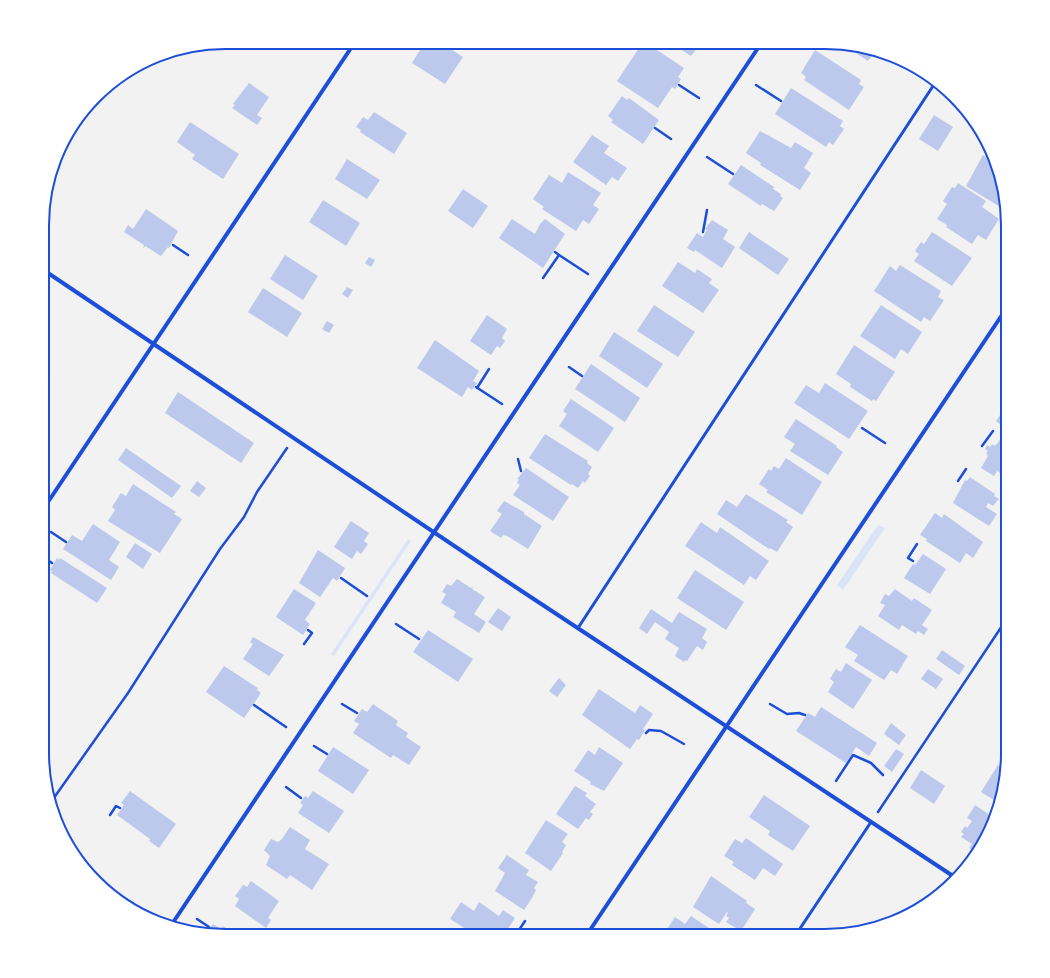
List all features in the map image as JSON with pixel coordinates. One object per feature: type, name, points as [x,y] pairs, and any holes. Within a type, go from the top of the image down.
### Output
[{"type":"street","points":[[49,501],[350,49]]},
{"type":"street","points":[[174,922],[757,49]]},
{"type":"street","points":[[49,274],[433,532],[951,875]]},
{"type":"street","points":[[591,929],[1001,316]]},
{"type":"lane","points":[[578,628],[933,86]]},
{"type":"lane","points":[[800,929],[871,822]]},
{"type":"path","points":[[679,85],[699,98]]},
{"type":"path","points":[[756,85],[781,101]]},
{"type":"path","points":[[655,128],[671,139]]},
{"type":"path","points":[[707,157],[733,174]]},
{"type":"path","points":[[703,232],[707,210]]},
{"type":"path","points":[[173,245],[188,255]]},
{"type":"path","points":[[555,252],[588,274]]},
{"type":"path","points":[[543,278],[559,255]]},
{"type":"path","points":[[569,367],[582,376]]},
{"type":"path","points":[[489,369],[476,387],[502,404]]},
{"type":"path","points":[[862,428],[885,443]]},
{"type":"path","points":[[982,446],[993,431]]},
{"type":"path","points":[[55,797],[128,693],[220,549],[244,517],[257,492],[294,438]]},
{"type":"path","points":[[518,459],[521,471]]},
{"type":"path","points":[[958,480],[966,469]]},
{"type":"path","points":[[51,532],[66,542]]},
{"type":"path","points":[[913,561],[908,558],[917,544]]},
{"type":"path","points":[[341,578],[367,596]]},
{"type":"path","points":[[396,624],[419,639]]},
{"type":"path","points":[[871,822],[1001,627]]},
{"type":"path","points":[[304,644],[312,632],[308,630]]},
{"type":"path","points":[[342,704],[357,713]]},
{"type":"path","points":[[770,704],[787,714],[799,713],[805,715]]},
{"type":"path","points":[[254,706],[286,726]]},
{"type":"path","points":[[646,733],[649,730],[661,731],[684,744]]},
{"type":"path","points":[[314,746],[327,754]]},
{"type":"path","points":[[836,781],[853,755],[870,763],[883,775]]},
{"type":"path","points":[[286,787],[301,798]]},
{"type":"path","points":[[110,815],[116,806],[120,808]]},
{"type":"path","points":[[197,919],[209,927]]},
{"type":"path","points":[[520,929],[525,921]]},
{"type":"shaded area","points":[[878,525],[885,528],[843,590],[837,585]]},
{"type":"shaded area","points":[[408,539],[411,541],[334,656],[331,654]]},
{"type":"building","points":[[421,49],[451,49],[463,57],[445,84],[412,63]]},
{"type":"building","points":[[638,49],[656,49],[684,68],[678,77],[681,79],[675,89],[672,87],[658,108],[617,81]]},
{"type":"building","points":[[680,49],[696,49],[691,56]]},
{"type":"building","points":[[815,50],[861,80],[859,84],[864,87],[849,110],[804,80],[806,77],[801,73]]},
{"type":"building","points":[[853,51],[875,56],[874,58],[872,56],[868,61]]},
{"type":"building","points":[[249,83],[269,97],[257,115],[262,118],[257,125],[232,108],[235,105],[233,104]]},
{"type":"building","points":[[791,88],[843,121],[840,126],[844,129],[833,145],[829,142],[826,147],[775,114]]},
{"type":"building","points":[[622,96],[627,100],[629,98],[659,120],[643,144],[611,122],[613,120],[608,116]]},
{"type":"building","points":[[374,112],[407,133],[394,154],[360,132],[361,130],[356,127],[363,117],[368,120]]},
{"type":"building","points":[[934,115],[953,127],[938,151],[919,139]]},
{"type":"building","points":[[190,122],[239,154],[223,179],[192,159],[195,155],[177,142]]},
{"type":"building","points":[[760,131],[791,148],[795,142],[813,153],[804,168],[811,173],[800,190],[760,165],[761,163],[746,153]]},
{"type":"building","points":[[592,135],[609,146],[604,153],[627,168],[618,181],[612,177],[606,185],[573,162]]},
{"type":"building","points":[[983,155],[988,159],[992,168],[998,191],[1000,207],[966,186]]},
{"type":"building","points":[[347,159],[380,180],[367,199],[335,179]]},
{"type":"building","points":[[741,165],[774,187],[773,189],[781,194],[780,196],[783,198],[774,211],[762,204],[761,206],[728,184]]},
{"type":"building","points":[[568,172],[601,193],[593,205],[599,209],[589,224],[583,220],[576,231],[542,209],[544,207],[533,199],[549,175],[562,183]]},
{"type":"building","points":[[958,183],[986,201],[982,207],[999,219],[986,240],[978,235],[972,244],[946,227],[947,225],[937,219],[947,204],[943,201],[952,187],[955,188]]},
{"type":"building","points":[[463,189],[488,206],[473,228],[448,211]]},
{"type":"building","points":[[323,200],[360,223],[346,246],[309,222]]},
{"type":"building","points":[[146,209],[178,231],[169,248],[168,247],[161,256],[145,246],[143,249],[144,245],[124,232],[128,225],[133,229]]},
{"type":"building","points":[[512,219],[535,234],[540,224],[545,219],[565,234],[543,268],[499,238]]},
{"type":"building","points":[[712,220],[728,230],[723,239],[735,247],[722,268],[695,250],[694,252],[687,248],[697,233],[703,237],[707,230],[705,229]]},
{"type":"building","points":[[749,232],[789,259],[778,275],[739,248]]},
{"type":"building","points":[[932,232],[972,258],[952,286],[914,261],[919,254],[915,251],[921,242],[924,244]]},
{"type":"building","points":[[285,255],[318,276],[303,300],[270,279]]},
{"type":"building","points":[[369,257],[375,260],[371,267],[365,263]]},
{"type":"building","points":[[678,262],[695,273],[697,269],[712,279],[709,283],[719,290],[703,313],[662,286]]},
{"type":"building","points":[[900,265],[941,291],[938,297],[944,300],[930,321],[924,317],[921,322],[874,291],[890,266],[896,271]]},
{"type":"building","points":[[347,287],[353,290],[348,298],[342,294]]},
{"type":"building","points":[[263,288],[302,313],[287,337],[248,312]]},
{"type":"building","points":[[654,305],[695,332],[678,357],[637,331]]},
{"type":"building","points":[[881,305],[922,332],[908,354],[901,349],[895,359],[860,336]]},
{"type":"building","points":[[487,315],[507,329],[502,338],[505,341],[500,348],[497,346],[491,355],[470,341]]},
{"type":"building","points":[[327,321],[334,325],[329,333],[322,329]]},
{"type":"building","points":[[614,332],[663,364],[647,388],[599,356]]},
{"type":"building","points":[[435,340],[479,371],[473,381],[477,383],[472,390],[468,387],[462,397],[417,368]]},
{"type":"building","points":[[854,345],[895,372],[876,401],[873,399],[872,401],[850,387],[851,384],[836,374]]},
{"type":"building","points":[[591,364],[640,398],[625,422],[575,389]]},
{"type":"building","points":[[825,383],[868,411],[849,439],[794,403],[806,385],[819,393]]},
{"type":"building","points":[[178,392],[254,443],[241,463],[165,413]]},
{"type":"building","points":[[571,399],[614,428],[598,452],[559,426],[567,414],[563,411]]},
{"type":"building","points":[[1001,414],[1001,425],[996,421]]},
{"type":"building","points":[[796,419],[837,446],[836,447],[843,452],[828,475],[790,451],[795,444],[784,437]]},
{"type":"building","points":[[545,434],[588,461],[587,463],[592,467],[588,474],[590,476],[585,483],[583,481],[578,488],[529,458]]},
{"type":"building","points":[[1001,441],[1001,474],[997,471],[994,476],[981,468],[988,456],[986,453],[988,451],[985,449],[987,445],[990,447],[992,444],[995,446]]},
{"type":"building","points":[[126,448],[181,486],[172,498],[118,460]]},
{"type":"building","points":[[786,458],[822,482],[802,515],[766,492],[768,490],[759,484],[769,469],[771,471],[774,466],[779,469]]},
{"type":"building","points":[[526,468],[569,497],[553,521],[513,495],[520,485],[517,483],[519,479],[517,479]]},
{"type":"building","points":[[970,477],[995,494],[994,496],[999,499],[993,506],[988,503],[986,507],[997,514],[989,526],[953,503],[965,480],[967,481]]},
{"type":"building","points":[[197,481],[206,488],[199,497],[190,491]]},
{"type":"building","points":[[133,484],[176,512],[174,514],[182,519],[160,553],[108,521],[115,510],[112,507],[121,493],[126,496]]},
{"type":"building","points":[[746,494],[788,520],[786,522],[793,527],[777,552],[770,548],[769,549],[717,514],[726,500],[737,507]]},
{"type":"building","points":[[504,501],[524,512],[524,514],[542,526],[528,549],[507,536],[503,535],[501,538],[490,531],[502,514],[497,511]]},
{"type":"building","points":[[935,513],[942,518],[944,514],[983,542],[973,558],[966,553],[960,563],[926,541],[927,539],[920,535]]},
{"type":"building","points":[[351,521],[369,533],[364,541],[368,544],[361,554],[357,551],[352,559],[334,547]]},
{"type":"building","points":[[701,522],[717,533],[720,527],[769,561],[756,580],[750,576],[744,585],[685,546]]},
{"type":"building","points":[[93,524],[120,542],[109,560],[119,567],[111,580],[63,549],[72,535],[82,541]]},
{"type":"building","points":[[135,543],[152,554],[143,569],[126,557]]},
{"type":"building","points":[[318,550],[345,568],[337,581],[333,578],[320,597],[299,583]]},
{"type":"building","points":[[923,554],[946,569],[930,594],[904,578],[913,564],[915,565]]},
{"type":"building","points":[[57,558],[59,560],[60,558],[107,588],[97,603],[51,573],[52,571],[50,570]]},
{"type":"building","points":[[695,570],[744,602],[726,630],[677,598]]},
{"type":"building","points":[[457,579],[471,588],[473,587],[472,589],[485,597],[474,614],[486,622],[479,633],[453,617],[456,612],[441,603],[446,594],[442,592],[447,584],[451,586]]},
{"type":"building","points":[[294,589],[316,603],[305,620],[310,624],[303,635],[276,617]]},
{"type":"building","points":[[895,589],[912,601],[914,598],[932,610],[922,625],[928,629],[924,635],[918,631],[916,634],[902,625],[899,630],[878,616],[885,605],[880,603],[885,594],[889,596]]},
{"type":"building","points":[[498,608],[511,617],[502,631],[488,622]]},
{"type":"building","points":[[651,609],[672,623],[679,612],[707,629],[702,638],[707,642],[703,650],[697,646],[687,661],[685,660],[684,662],[675,656],[679,648],[665,639],[669,632],[655,622],[647,634],[639,628]]},
{"type":"building","points":[[860,625],[908,656],[897,674],[891,670],[884,680],[854,661],[858,655],[845,647]]},
{"type":"building","points":[[428,630],[473,659],[458,682],[413,652]]},
{"type":"building","points":[[253,637],[284,655],[269,676],[243,659],[253,644],[250,642]]},
{"type":"building","points":[[942,650],[965,666],[959,675],[936,659]]},
{"type":"building","points":[[846,663],[872,680],[853,709],[828,692],[834,682],[830,679],[836,669],[841,672]]},
{"type":"building","points":[[224,666],[258,688],[257,690],[261,693],[244,718],[206,692]]},
{"type":"building","points":[[928,669],[943,679],[936,689],[921,679]]},
{"type":"building","points":[[559,678],[566,685],[557,697],[549,691]]},
{"type":"building","points":[[599,689],[635,713],[640,705],[653,714],[643,729],[645,730],[639,740],[637,739],[630,749],[582,715]]},
{"type":"building","points":[[373,704],[398,721],[396,725],[408,733],[406,737],[421,747],[409,765],[393,755],[391,758],[353,733],[359,724],[354,721],[362,709],[367,712]]},
{"type":"building","points":[[821,707],[877,743],[869,756],[856,747],[846,763],[796,731],[808,713],[815,717]]},
{"type":"building","points":[[891,723],[906,735],[899,745],[884,734]]},
{"type":"building","points":[[333,747],[369,770],[353,794],[318,771]]},
{"type":"building","points":[[599,747],[623,763],[604,791],[590,784],[591,782],[574,771],[588,750],[595,755]]},
{"type":"building","points":[[896,749],[904,754],[892,772],[884,766]]},
{"type":"building","points":[[998,765],[1001,767],[993,806],[994,800],[981,792]]},
{"type":"building","points":[[921,770],[945,786],[934,804],[910,788]]},
{"type":"building","points":[[575,786],[587,793],[585,796],[596,804],[590,812],[593,814],[589,820],[586,818],[578,829],[556,814]]},
{"type":"building","points":[[130,791],[176,824],[159,848],[149,841],[150,839],[117,815],[124,805],[121,803]]},
{"type":"building","points":[[313,791],[344,811],[329,833],[298,813],[303,805],[300,803],[305,796],[308,798]]},
{"type":"building","points":[[764,795],[810,826],[793,851],[768,835],[770,831],[749,817]]},
{"type":"building","points":[[975,805],[990,815],[983,831],[972,850],[969,848],[972,844],[961,837],[964,834],[961,832],[965,826],[967,828],[972,821],[967,818]]},
{"type":"building","points":[[546,820],[568,834],[562,842],[566,845],[562,852],[563,853],[551,871],[525,853]]},
{"type":"building","points":[[290,827],[310,840],[305,849],[329,864],[312,890],[290,875],[287,879],[266,865],[270,856],[264,850],[271,839],[278,842],[282,839]]},
{"type":"building","points":[[746,838],[783,864],[775,876],[763,868],[755,880],[732,865],[734,862],[724,856],[735,839],[742,843]]},
{"type":"building","points":[[507,855],[529,870],[526,875],[538,882],[534,888],[536,890],[532,898],[524,910],[495,891],[505,873],[498,868]]},
{"type":"building","points":[[711,876],[747,901],[746,903],[755,909],[742,929],[738,929],[726,922],[729,918],[726,916],[728,913],[727,912],[719,924],[693,907]]},
{"type":"building","points":[[251,881],[279,901],[268,918],[271,920],[266,928],[235,906],[239,899],[235,896],[243,885],[247,887]]},
{"type":"building","points":[[461,902],[474,911],[479,902],[499,916],[503,910],[515,918],[508,929],[466,929],[450,919]]},
{"type":"building","points":[[691,916],[710,929],[667,929],[675,917],[685,924]]},
{"type":"building","points":[[213,924],[221,929],[213,929],[210,928]]},
{"type":"building","points":[[223,926],[228,929],[221,929]]}]
